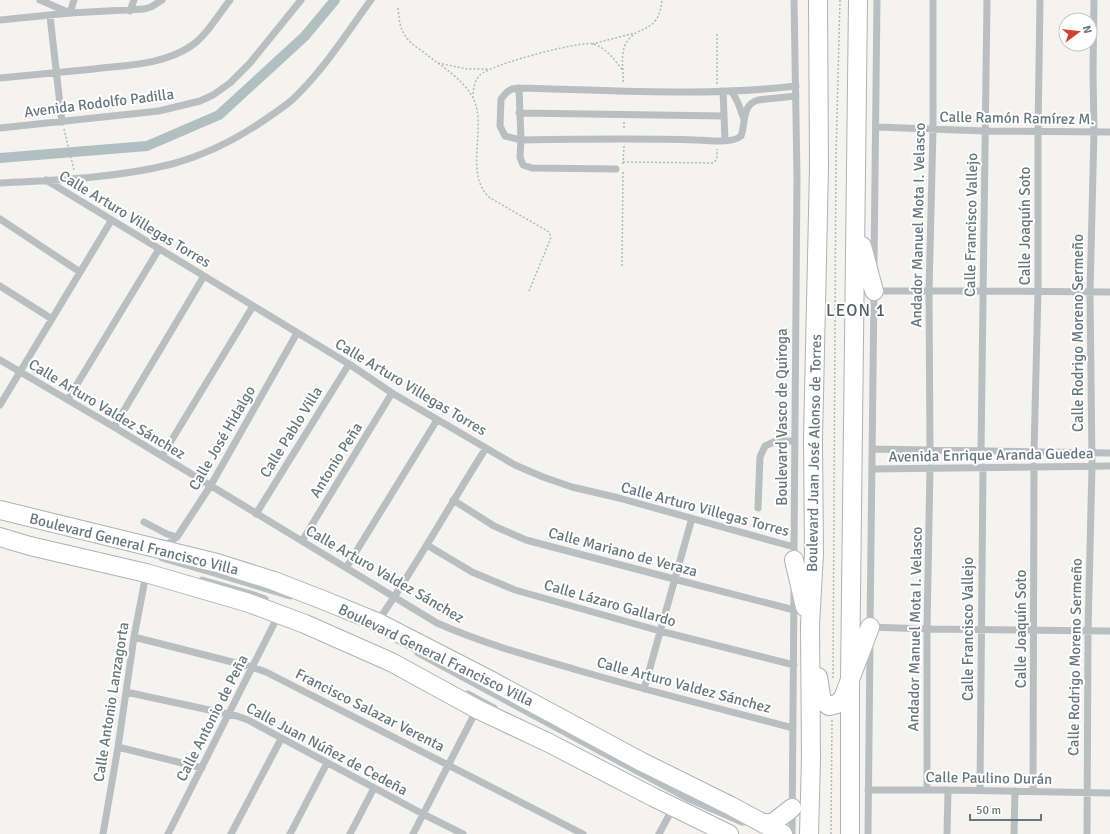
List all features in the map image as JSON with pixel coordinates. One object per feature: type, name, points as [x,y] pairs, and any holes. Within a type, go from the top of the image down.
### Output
[{"type":"main road","name":"Boulevard Juan José Alonso de Torres","points":[[810,834],[810,625],[814,554],[813,440],[819,167],[818,0]]},
{"type":"main road","points":[[850,834],[850,680],[858,0]]},
{"type":"main road","points":[[856,221],[874,291]]},
{"type":"main road","name":"Boulevard General Francisco Villa","points":[[0,510],[160,553],[217,563],[274,581],[377,622],[488,679],[642,762],[729,834]]},
{"type":"main road","name":"Boulevard General Francisco Villa","points":[[4,534],[154,572],[218,594],[276,608],[391,662],[477,708],[581,759],[595,763],[662,794],[682,795],[761,822],[783,834]]},
{"type":"main road","points":[[794,553],[815,649],[822,701],[826,704],[832,706],[837,704],[843,698],[870,627]]},
{"type":"main road","points":[[761,822],[774,822],[792,808]]},
{"type":"street","points":[[40,0],[70,14]]},
{"type":"street","points":[[70,14],[74,0]]},
{"type":"street","points":[[130,11],[134,0]]},
{"type":"street","points":[[0,20],[130,11],[151,7],[162,0]]},
{"type":"street","points":[[0,78],[56,73],[151,61],[181,52],[192,45],[205,32],[230,0]]},
{"type":"street","name":"Avenida Rodolfo Padilla","points":[[0,128],[159,111],[200,101],[213,95],[230,83],[250,63],[301,0]]},
{"type":"street","points":[[0,183],[76,179],[121,174],[172,164],[197,156],[224,144],[247,132],[292,100],[321,67],[371,0]]},
{"type":"street","name":"Boulevard Vasco de Quiroga","points":[[792,834],[797,176],[794,0]]},
{"type":"street","points":[[868,834],[877,0]]},
{"type":"street","name":"Andador Manuel Mota I. Velasco","points":[[930,450],[929,291],[933,130],[933,0]]},
{"type":"street","name":"Calle Francisco Vallejo","points":[[981,451],[987,0]]},
{"type":"street","name":"Calle Joaquín Soto","points":[[1034,452],[1038,291],[1040,0]]},
{"type":"street","name":"Calle Rodrigo Moreno Sermeño","points":[[1087,834],[1088,631],[1092,466],[1090,292],[1094,132],[1094,0]]},
{"type":"street","points":[[50,16],[62,122]]},
{"type":"street","points":[[796,86],[731,91],[688,92],[512,89],[503,95],[501,99],[500,126],[505,136],[521,140],[651,138],[737,139],[741,136],[744,119],[749,105],[754,101],[796,96]]},
{"type":"street","points":[[520,88],[520,157],[523,165],[532,168],[616,169]]},
{"type":"street","points":[[721,140],[724,116],[723,91]]},
{"type":"street","points":[[731,91],[737,100],[744,119]]},
{"type":"street","points":[[519,113],[724,116]]},
{"type":"street","name":"Calle Ramón Ramírez M.","points":[[876,128],[986,132],[1110,132]]},
{"type":"street","name":"Calle Arturo Villegas Torres","points":[[46,180],[111,221],[160,249],[349,364],[392,393],[515,465],[572,487],[692,518],[794,553]]},
{"type":"street","points":[[0,219],[80,272]]},
{"type":"street","points":[[0,405],[111,221]]},
{"type":"street","points":[[68,399],[160,249]]},
{"type":"street","points":[[114,427],[204,276]]},
{"type":"street","points":[[0,286],[52,319]]},
{"type":"street","points":[[874,291],[984,290],[1110,292]]},
{"type":"street","points":[[162,456],[253,306]]},
{"type":"street","name":"Calle José Hidalgo","points":[[160,553],[177,537],[211,485],[297,333]]},
{"type":"street","name":"Calle Arturo Valdez Sánchez","points":[[0,360],[211,485],[256,514],[437,623],[482,642],[644,689],[793,728]]},
{"type":"street","name":"Calle Pablo Villa","points":[[256,514],[349,364]]},
{"type":"street","name":"Antonio Peña","points":[[302,541],[392,393]]},
{"type":"street","points":[[346,568],[437,420]]},
{"type":"street","points":[[758,508],[760,457],[765,446],[776,441],[794,441]]},
{"type":"street","points":[[377,622],[427,545],[486,448]]},
{"type":"street","name":"Avenida Enrique Aranda Guedea","points":[[872,449],[1110,453]]},
{"type":"street","name":"Calle Joaquín Soto","points":[[1033,792],[1034,466]]},
{"type":"street","name":"Avenida Enrique Aranda Guedea","points":[[872,469],[1110,466]]},
{"type":"street","name":"Calle Francisco Vallejo","points":[[980,790],[982,467]]},
{"type":"street","name":"Andador Manuel Mota I. Velasco","points":[[927,790],[927,630],[930,468]]},
{"type":"street","name":"Calle Mariano de Veraza","points":[[453,500],[494,526],[526,540],[674,580],[794,610]]},
{"type":"street","points":[[644,689],[692,518]]},
{"type":"street","points":[[144,522],[167,534],[177,537]]},
{"type":"street","points":[[0,530],[4,534]]},
{"type":"street","name":"Calle Lázaro Gallardo","points":[[427,545],[472,572],[515,590],[660,631],[794,665]]},
{"type":"street","points":[[160,553],[214,573],[298,599]]},
{"type":"street","points":[[124,560],[154,572]]},
{"type":"street","name":"Calle Antonio Lanzagorta","points":[[103,834],[118,748],[134,637],[154,572]]},
{"type":"street","points":[[198,579],[251,594],[276,608]]},
{"type":"street","points":[[313,604],[335,613]]},
{"type":"street","name":"Calle Antonio de Peña","points":[[168,834],[230,714],[252,667],[276,608]]},
{"type":"street","points":[[870,627],[927,630],[1110,631]]},
{"type":"street","name":"Francisco Salazar Verenta","points":[[134,637],[252,667],[296,687],[583,834]]},
{"type":"street","points":[[378,648],[443,682]]},
{"type":"street","points":[[410,649],[682,795],[659,834]]},
{"type":"street","points":[[462,691],[502,711]]},
{"type":"street","name":"Calle Juan Núñez de Cedeña","points":[[126,692],[230,714],[248,720],[281,739],[463,834]]},
{"type":"street","points":[[412,834],[477,708]]},
{"type":"street","points":[[521,722],[536,731],[549,743]]},
{"type":"street","points":[[231,834],[281,739]]},
{"type":"street","points":[[118,748],[202,768]]},
{"type":"street","points":[[290,834],[327,763]]},
{"type":"street","points":[[350,834],[374,788]]},
{"type":"street","name":"Calle Paulino Durán","points":[[868,790],[980,790],[1110,793]]},
{"type":"street","points":[[946,834],[948,790]]},
{"type":"street","points":[[1014,834],[1015,791]]},
{"type":"path","points":[[592,44],[605,50],[624,72],[622,59],[624,46],[630,38],[657,20],[661,11],[662,0]]},
{"type":"path","points":[[833,682],[836,162],[840,0]]},
{"type":"path","points":[[398,8],[399,20],[403,32],[410,42],[459,81],[473,98],[476,106],[477,120],[478,177],[485,193],[490,198],[549,232],[550,240],[529,291]]},
{"type":"path","points":[[436,63],[467,69],[488,69],[564,48],[592,44],[638,33]]},
{"type":"path","points":[[473,98],[473,87],[479,76],[488,69]]},
{"type":"path","points":[[66,140],[72,160]]},
{"type":"path","points":[[624,162],[713,163],[716,160],[721,140]]},
{"type":"path","points":[[831,834],[832,706]]},
{"type":"waterway","points":[[0,158],[147,146],[219,115],[305,36],[335,0]]},
{"type":"district","name":"LEON 1","points":[[856,310]]}]
